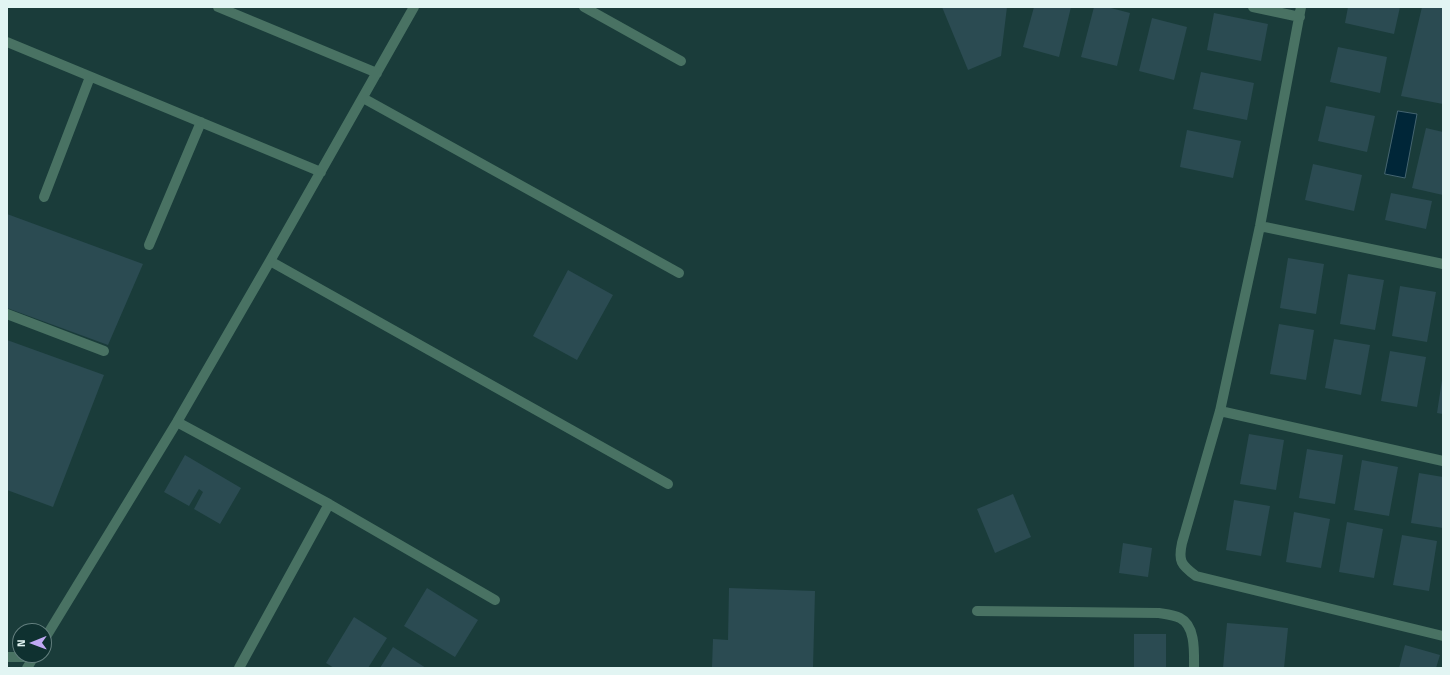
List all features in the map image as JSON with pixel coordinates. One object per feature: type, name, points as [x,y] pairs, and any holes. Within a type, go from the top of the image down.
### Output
[{"type":"street","points":[[218,7],[377,73]]},
{"type":"street","points":[[52,627],[176,422],[270,261],[414,7]]},
{"type":"street","points":[[584,7],[682,61]]},
{"type":"street","points":[[1253,7],[1300,12],[1260,226],[1220,411],[1179,556],[1185,568],[1196,576],[1443,636]]},
{"type":"street","points":[[7,42],[321,172]]},
{"type":"street","points":[[44,197],[90,77]]},
{"type":"street","points":[[363,98],[679,273]]},
{"type":"street","points":[[149,246],[201,122]]},
{"type":"street","points":[[1260,226],[1443,264]]},
{"type":"street","points":[[270,261],[668,484]]},
{"type":"street","points":[[7,314],[104,351]]},
{"type":"street","points":[[1220,411],[1443,461]]},
{"type":"street","points":[[176,422],[329,504],[495,600]]},
{"type":"street","points":[[239,668],[329,504]]},
{"type":"street","points":[[977,611],[1159,613],[1181,618],[1191,630],[1194,647],[1194,668]]},
{"type":"water","points":[[1398,111],[1417,114],[1405,178],[1385,174]]},
{"type":"building","points":[[942,7],[1007,7],[1001,56],[968,70]]},
{"type":"building","points":[[1034,7],[1071,7],[1059,57],[1023,47]]},
{"type":"building","points":[[1094,7],[1107,7],[1130,13],[1117,66],[1081,57]]},
{"type":"building","points":[[1348,7],[1400,7],[1394,34],[1345,23]]},
{"type":"building","points":[[1422,7],[1443,8],[1443,104],[1401,96]]},
{"type":"building","points":[[1214,13],[1268,24],[1261,61],[1207,50]]},
{"type":"building","points":[[1152,18],[1187,27],[1174,80],[1139,71]]},
{"type":"building","points":[[1338,47],[1387,57],[1380,93],[1330,82]]},
{"type":"building","points":[[1201,72],[1254,83],[1247,120],[1193,109]]},
{"type":"building","points":[[1326,106],[1375,116],[1367,152],[1318,141]]},
{"type":"building","points":[[1426,128],[1443,132],[1443,195],[1412,188]]},
{"type":"building","points":[[1187,130],[1241,141],[1233,178],[1180,167]]},
{"type":"building","points":[[1313,164],[1362,175],[1354,211],[1305,200]]},
{"type":"building","points":[[1391,193],[1432,201],[1426,229],[1385,220]]},
{"type":"building","points":[[7,214],[143,264],[108,345],[7,308]]},
{"type":"building","points":[[1288,258],[1324,264],[1316,314],[1280,308]]},
{"type":"building","points":[[568,270],[613,295],[577,360],[533,336]]},
{"type":"building","points":[[1348,274],[1384,280],[1375,330],[1340,324]]},
{"type":"building","points":[[1400,286],[1436,292],[1427,342],[1392,336]]},
{"type":"building","points":[[1279,324],[1314,330],[1306,380],[1270,374]]},
{"type":"building","points":[[1334,339],[1370,345],[1361,395],[1325,388]]},
{"type":"building","points":[[7,340],[104,375],[53,507],[7,490]]},
{"type":"building","points":[[1390,351],[1426,357],[1417,407],[1381,401]]},
{"type":"building","points":[[1442,380],[1443,381],[1443,414],[1437,413]]},
{"type":"building","points":[[1249,434],[1284,440],[1276,490],[1240,484]]},
{"type":"building","points":[[1307,449],[1343,455],[1335,504],[1299,498]]},
{"type":"building","points":[[185,455],[241,488],[220,524],[194,509],[203,492],[199,489],[189,506],[164,492]]},
{"type":"building","points":[[1362,460],[1398,467],[1389,516],[1354,510]]},
{"type":"building","points":[[1419,473],[1443,477],[1443,528],[1411,523]]},
{"type":"building","points":[[1013,494],[1031,537],[995,553],[977,509]]},
{"type":"building","points":[[1234,500],[1270,506],[1261,556],[1226,550]]},
{"type":"building","points":[[1294,512],[1330,519],[1321,568],[1286,562]]},
{"type":"building","points":[[1347,522],[1383,529],[1374,578],[1339,572]]},
{"type":"building","points":[[1402,535],[1437,541],[1429,591],[1393,585]]},
{"type":"building","points":[[1123,543],[1152,548],[1148,577],[1119,573]]},
{"type":"building","points":[[427,588],[478,620],[455,657],[404,626]]},
{"type":"building","points":[[729,588],[815,591],[813,668],[712,667],[713,639],[728,640]]},
{"type":"building","points":[[354,617],[387,638],[368,668],[334,668],[326,663]]},
{"type":"building","points":[[1227,623],[1288,628],[1284,668],[1223,668]]},
{"type":"building","points":[[1134,634],[1166,634],[1166,668],[1134,668]]},
{"type":"building","points":[[1405,645],[1440,655],[1436,668],[1399,668]]},
{"type":"building","points":[[393,647],[426,668],[380,668]]}]
